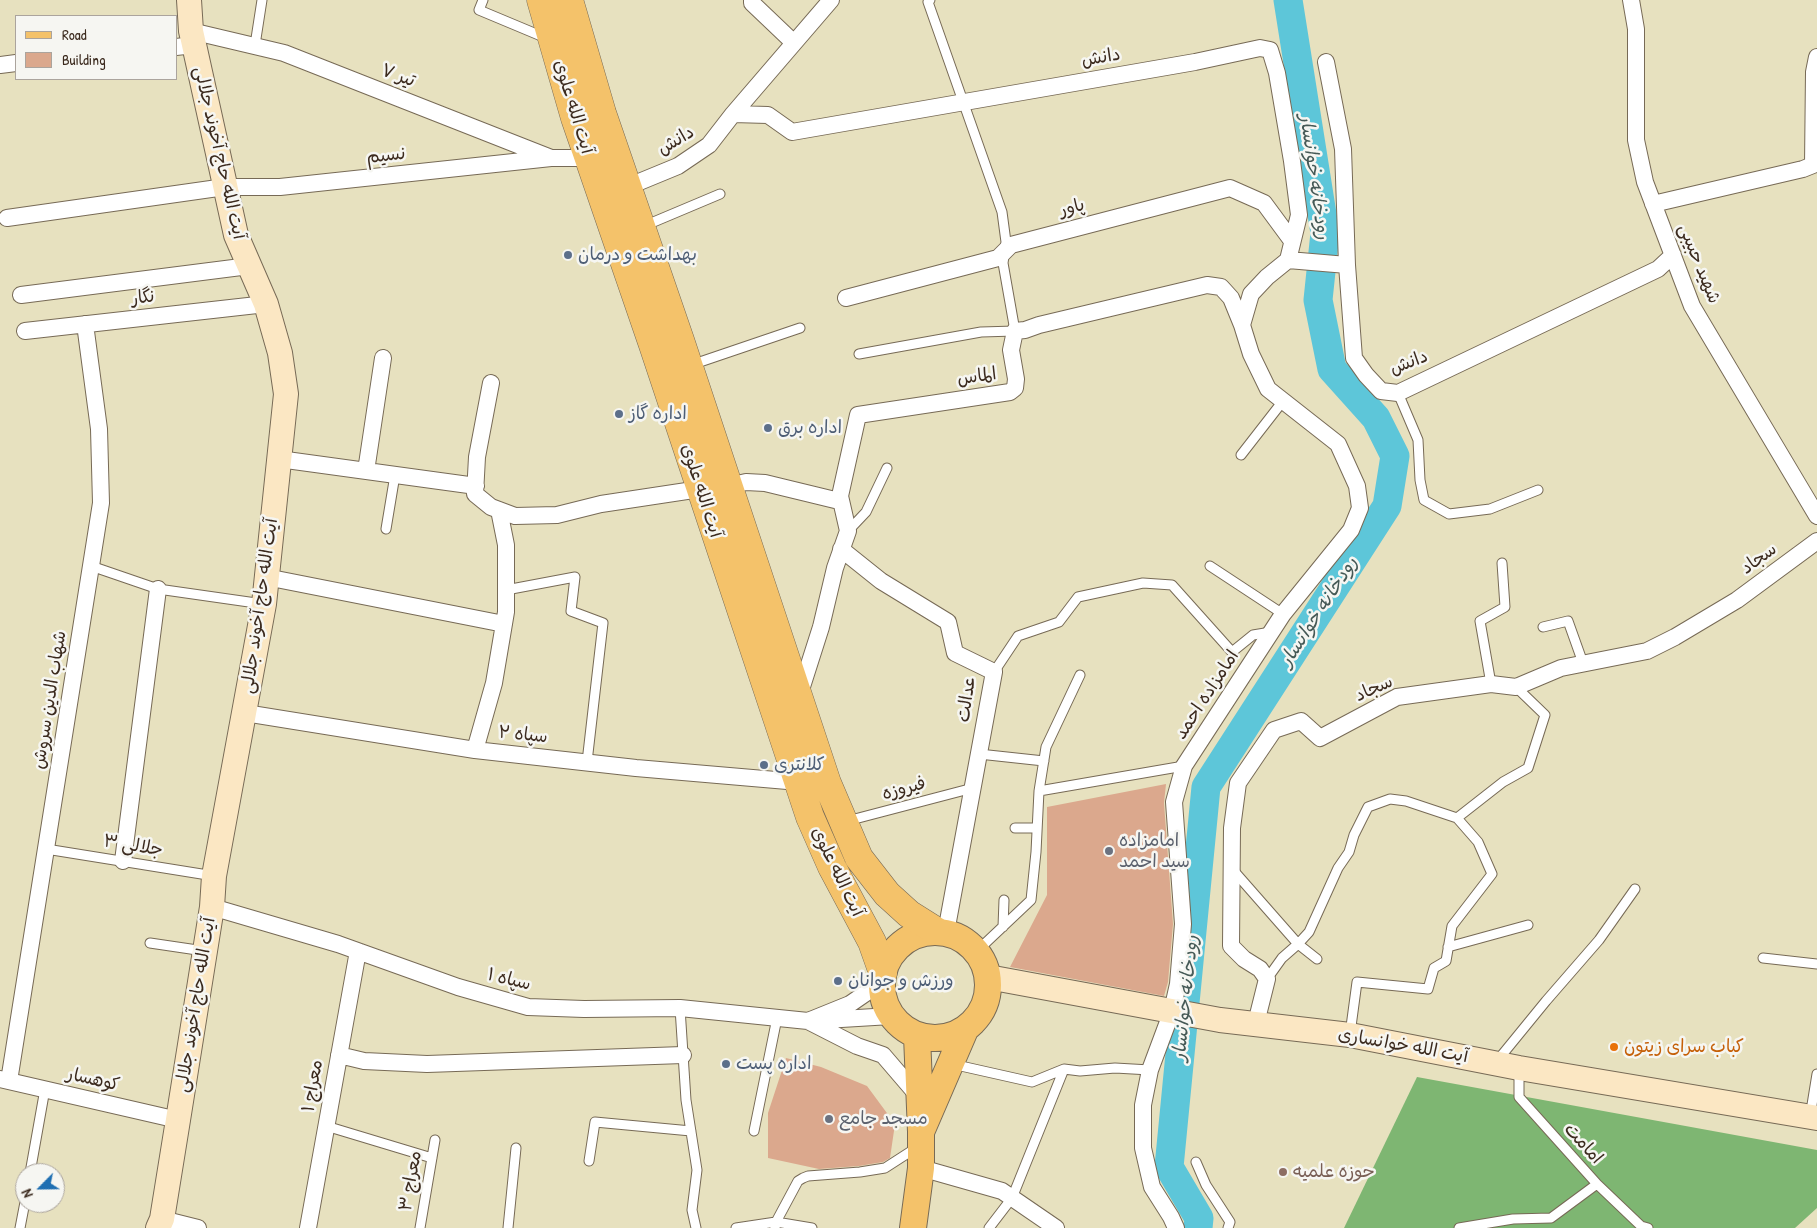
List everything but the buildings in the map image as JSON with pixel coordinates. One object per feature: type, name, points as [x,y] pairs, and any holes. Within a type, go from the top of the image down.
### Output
[{"type":"highway","name":"آیت الله علوی","points":[[541,0],[575,118],[653,345],[810,818],[832,867],[872,942],[882,978]]},
{"type":"highway","name":"آیت الله علوی","points":[[569,0],[602,113],[689,366],[826,783],[859,858],[887,894],[909,914],[941,931]]},
{"type":"main road","points":[[941,931],[963,939],[977,951],[984,963],[988,977],[988,992],[984,1007],[976,1020],[965,1030],[942,1038],[917,1036],[903,1028],[891,1016],[884,1000],[882,978],[888,959],[896,947],[908,938],[922,932],[941,931]]},
{"type":"main road","points":[[921,1148],[950,1064],[965,1030]]},
{"type":"main road","points":[[913,1228],[921,1148],[917,1036]]},
{"type":"street","name":"آیت الله حاج آخوند جلالی","points":[[160,1223],[212,907],[214,876],[264,604],[286,394],[280,353],[266,304],[236,235],[187,41],[189,0]]},
{"type":"street","points":[[752,0],[752,3],[794,43]]},
{"type":"street","name":"دانش","points":[[627,187],[678,166],[709,145],[830,0]]},
{"type":"street","name":"شهید حبیبی","points":[[1631,0],[1636,29],[1636,140],[1645,182],[1692,306],[1817,516]]},
{"type":"street","name":"۷ تیر","points":[[187,41],[255,45],[284,53],[551,158],[589,158]]},
{"type":"street","name":"دانش","points":[[733,114],[768,115],[792,132],[1195,62],[1260,48],[1270,50],[1277,73],[1293,169],[1298,215],[1288,260]]},
{"type":"street","name":"دانش","points":[[1326,62],[1342,149],[1346,265],[1354,358],[1381,391],[1398,393],[1658,269],[1673,255]]},
{"type":"street","points":[[0,65],[15,63]]},
{"type":"street","points":[[1654,204],[1803,169],[1813,165],[1816,122],[1816,67]]},
{"type":"street","name":"نسیم","points":[[7,218],[225,187],[280,187],[551,158]]},
{"type":"street","name":"پاور","points":[[846,298],[998,258],[1011,244],[1230,188],[1264,203],[1292,241]]},
{"type":"street","points":[[1242,325],[1251,294],[1267,277],[1288,260],[1346,265]]},
{"type":"street","points":[[22,295],[249,266]]},
{"type":"street","points":[[1015,331],[1207,286],[1221,287],[1231,298],[1242,325]]},
{"type":"street","name":"نگار","points":[[25,331],[266,304]]},
{"type":"street","name":"شهاب الدین سروش","points":[[5,1080],[46,849],[101,503],[98,429],[85,324]]},
{"type":"street","name":"امامزاده احمد","points":[[1176,1228],[1152,1187],[1143,1148],[1143,1105],[1150,1070],[1172,1011],[1178,984],[1183,924],[1174,802],[1184,766],[1283,614],[1351,530],[1360,508],[1357,486],[1338,444],[1268,389],[1251,354],[1242,325]]},
{"type":"street","name":"الماس","points":[[840,496],[858,415],[1010,392],[1015,388],[1016,379],[1011,350],[1015,331]]},
{"type":"street","points":[[366,471],[383,358]]},
{"type":"street","points":[[491,383],[477,457],[475,494],[491,507],[515,516],[557,515],[601,504],[700,489]]},
{"type":"street","points":[[279,459],[476,486]]},
{"type":"street","points":[[729,486],[746,482],[765,483],[835,500],[840,496],[848,531],[835,568],[821,627],[799,698]]},
{"type":"street","points":[[476,750],[494,683],[506,612],[506,545],[500,510]]},
{"type":"street","name":"سجاد","points":[[1267,979],[1260,969],[1244,959],[1231,946],[1232,828],[1238,783],[1274,730],[1301,721],[1320,738],[1397,696],[1491,684],[1516,687],[1560,668],[1647,651],[1675,637],[1737,600],[1817,541]]},
{"type":"street","name":"عدالت","points":[[841,549],[881,582],[948,622],[955,653],[994,672],[973,788],[941,931]]},
{"type":"street","points":[[266,577],[504,624]]},
{"type":"street","points":[[123,861],[158,589]]},
{"type":"street","name":"سپاه ۲","points":[[245,714],[476,750],[799,782]]},
{"type":"street","name":"سپاه ۱","points":[[212,907],[358,951],[458,987],[528,1007],[584,1009],[680,1008],[808,1021]]},
{"type":"street","name":"معراج ۱","points":[[308,1228],[358,951]]},
{"type":"street","name":"آیت الله خوانساری","points":[[988,977],[1204,1017],[1350,1035],[1519,1068],[1813,1117]]},
{"type":"street","points":[[808,1021],[850,1004],[882,978]]},
{"type":"street","points":[[1256,1023],[1267,979]]},
{"type":"street","points":[[808,1021],[891,1016]]},
{"type":"street","points":[[808,1021],[858,1046],[883,1055],[920,1097]]},
{"type":"street","points":[[339,1055],[364,1061],[427,1064],[683,1055]]},
{"type":"street","name":"کوهسار","points":[[5,1080],[178,1120]]},
{"type":"street","points":[[921,1148],[1002,1191],[1056,1228]]},
{"type":"street","points":[[160,1223],[198,1228]]},
{"type":"lane","points":[[255,45],[262,0]]},
{"type":"lane","points":[[482,0],[480,10],[553,41]]},
{"type":"lane","points":[[859,354],[981,332],[1015,331],[1003,263],[1006,242],[1002,212],[928,2],[930,0]]},
{"type":"lane","points":[[641,228],[720,194]]},
{"type":"lane","points":[[689,366],[800,328]]},
{"type":"lane","points":[[1398,393],[1418,440],[1420,480],[1424,500],[1449,514],[1490,509],[1538,490]]},
{"type":"lane","points":[[1241,455],[1283,401]]},
{"type":"lane","points":[[848,531],[866,512],[887,468]]},
{"type":"lane","points":[[386,529],[395,474]]},
{"type":"lane","points":[[1491,684],[1480,620],[1505,607],[1502,563]]},
{"type":"lane","points":[[91,566],[158,589],[264,604]]},
{"type":"lane","points":[[1210,566],[1283,614]]},
{"type":"lane","points":[[506,590],[575,577],[571,611],[603,623],[587,762]]},
{"type":"lane","points":[[994,672],[1018,636],[1059,622],[1078,597],[1142,584],[1172,585],[1232,652],[1253,635],[1272,632]]},
{"type":"lane","points":[[1543,627],[1568,621],[1583,663]]},
{"type":"lane","points":[[977,951],[1031,900],[1039,791],[1046,747],[1080,675]]},
{"type":"lane","points":[[1457,818],[1503,782],[1528,768],[1545,715],[1516,687]]},
{"type":"lane","points":[[979,754],[1044,761]]},
{"type":"lane","points":[[1039,791],[1184,766]]},
{"type":"lane","name":"فیروزه","points":[[843,822],[973,788]]},
{"type":"lane","points":[[1267,979],[1282,958],[1309,932],[1368,807],[1390,799],[1406,801],[1457,818],[1478,842],[1492,874],[1452,926],[1446,961],[1434,968],[1428,990],[1356,982],[1350,1035]]},
{"type":"lane","points":[[1015,828],[1037,828]]},
{"type":"lane","name":"جلالی ۳","points":[[46,849],[214,876]]},
{"type":"lane","points":[[1232,869],[1298,944],[1317,959]]},
{"type":"lane","points":[[1496,1063],[1599,940],[1635,889]]},
{"type":"lane","points":[[1003,927],[1004,900]]},
{"type":"lane","points":[[1448,947],[1528,925]]},
{"type":"lane","points":[[150,942],[205,951]]},
{"type":"lane","points":[[1763,958],[1817,964]]},
{"type":"lane","points":[[680,1008],[686,1100],[697,1170],[692,1210],[696,1228]]},
{"type":"lane","points":[[754,1131],[777,1018]]},
{"type":"lane","points":[[950,1064],[1032,1082],[1064,1069],[1080,1071],[1115,1068],[1150,1070]]},
{"type":"lane","name":"امامت","points":[[1519,1068],[1519,1097],[1596,1184],[1641,1226],[1648,1228]]},
{"type":"lane","points":[[989,1228],[1012,1198],[1064,1069]]},
{"type":"lane","points":[[1813,1117],[1817,1074]]},
{"type":"lane","points":[[32,1163],[45,1089]]},
{"type":"lane","points":[[588,1161],[595,1122],[691,1131]]},
{"type":"lane","points":[[326,1126],[432,1158]]},
{"type":"lane","name":"معراج ۳","points":[[420,1228],[435,1140]]},
{"type":"lane","points":[[508,1228],[516,1148]]},
{"type":"lane","points":[[775,1225],[798,1181],[803,1178],[885,1168],[921,1148]]},
{"type":"lane","points":[[1196,1162],[1206,1185],[1230,1222],[1228,1228]]},
{"type":"lane","points":[[1458,1228],[1498,1225],[1513,1219],[1550,1218],[1596,1184]]},
{"type":"lane","points":[[20,1228],[23,1213]]},
{"type":"lane","points":[[736,1228],[775,1225],[812,1228]]},
{"type":"green space","points":[[1417,1077],[1817,1150],[1817,1208],[1795,1228],[1344,1228]]},
{"type":"waterway","name":"رودخانه خوانسار","points":[[1198,1228],[1199,1218],[1169,1167],[1206,787],[1387,506],[1395,456],[1376,418],[1332,369],[1318,300],[1325,233],[1288,0]]},
{"type":"place","name":"بهداشت و درمان","points":[[568,255]]},
{"type":"place","name":"اداره گاز","points":[[619,414]]},
{"type":"place","name":"اداره برق","points":[[768,428]]},
{"type":"place","name":"کلانتری","points":[[764,765]]},
{"type":"place","name":"امامزاده سید احمد","points":[[1109,851]]},
{"type":"place","name":"ورزش و جوانان","points":[[838,981]]},
{"type":"place","name":"کباب سرای زیتون","points":[[1614,1047]]},
{"type":"place","name":"اداره پست","points":[[726,1064]]},
{"type":"place","name":"مسجد جامع","points":[[829,1119]]},
{"type":"place","name":"حوزه علمیه","points":[[1283,1172]]}]
